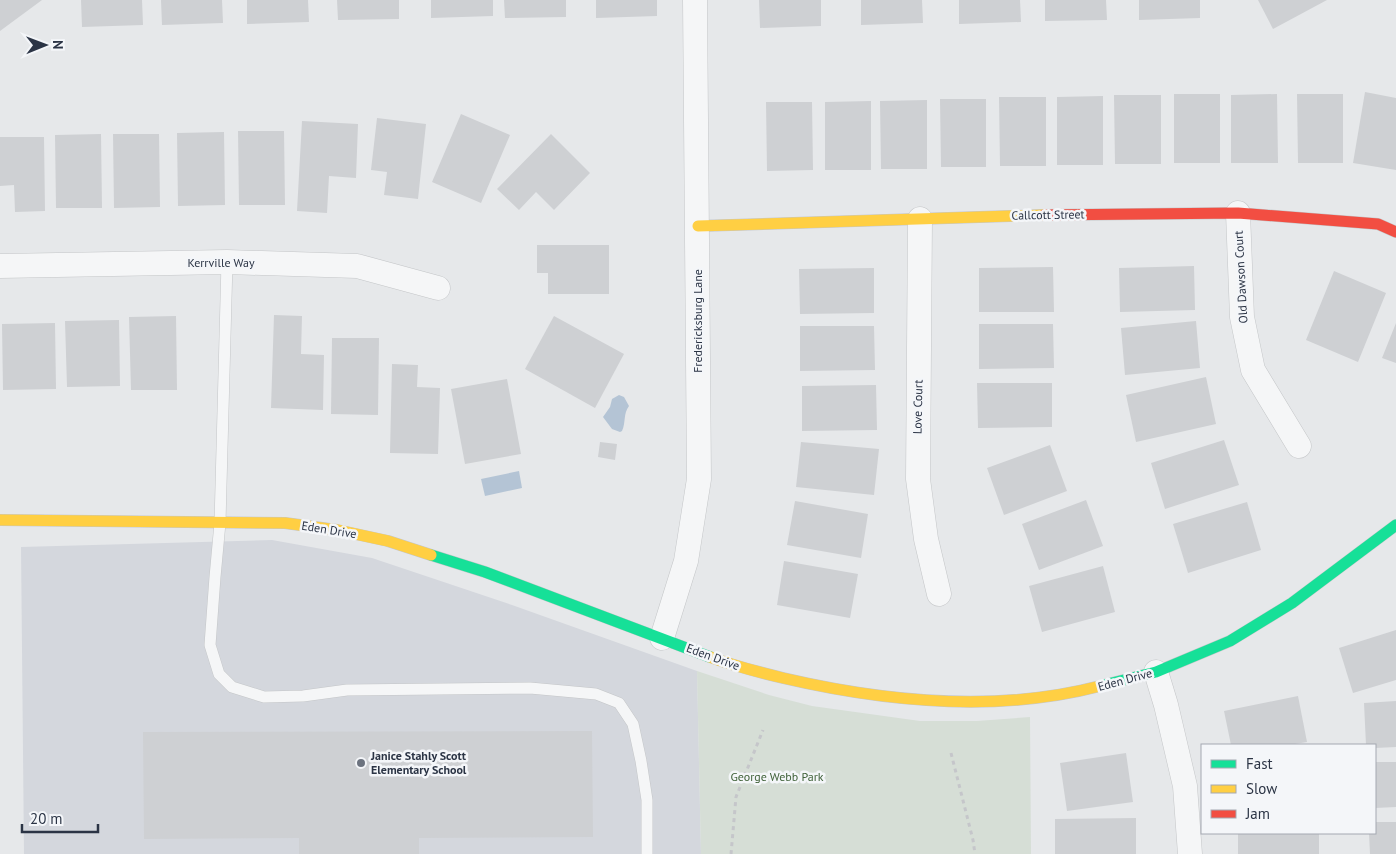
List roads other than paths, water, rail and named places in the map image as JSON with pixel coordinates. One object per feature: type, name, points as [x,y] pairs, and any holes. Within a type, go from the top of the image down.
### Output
[{"type":"street","name":"Fredericksburg Lane","points":[[662,638],[686,561],[699,479],[695,0]]},
{"type":"street","name":"Callcott Street","points":[[698,226],[1032,215],[1238,214],[1378,224],[1396,232]]},
{"type":"street","name":"Old Dawson Court","points":[[1238,214],[1242,317],[1253,370],[1299,446]]},
{"type":"street","name":"Love Court","points":[[920,219],[918,479],[926,539],[938,594]]},
{"type":"street","name":"Kerrville Way","points":[[0,266],[228,262],[357,266],[438,288]]},
{"type":"street","name":"Eden Drive","points":[[0,520],[285,523],[338,530],[388,541],[486,572],[730,665],[813,685],[889,697],[973,703],[1070,694],[1156,672],[1230,642],[1292,603],[1396,525]]},
{"type":"street","points":[[1156,672],[1166,705],[1185,786],[1190,854]]},
{"type":"lane","points":[[228,262],[220,523],[214,577],[210,646],[219,674],[232,687],[264,697],[303,696],[347,690],[530,688],[596,694],[619,703],[633,724],[641,761],[647,800],[647,854]]},
{"type":"water","points":[[619,395],[624,397],[629,406],[622,431],[620,432],[612,429],[603,417],[610,407],[612,399]]},
{"type":"water","points":[[519,471],[522,488],[485,496],[481,479]]},
{"type":"place","name":"Janice Stahly Scott Elementary School","points":[[361,763]]},
{"type":"park label","name":"George Webb Park","points":[[777,777]]}]
